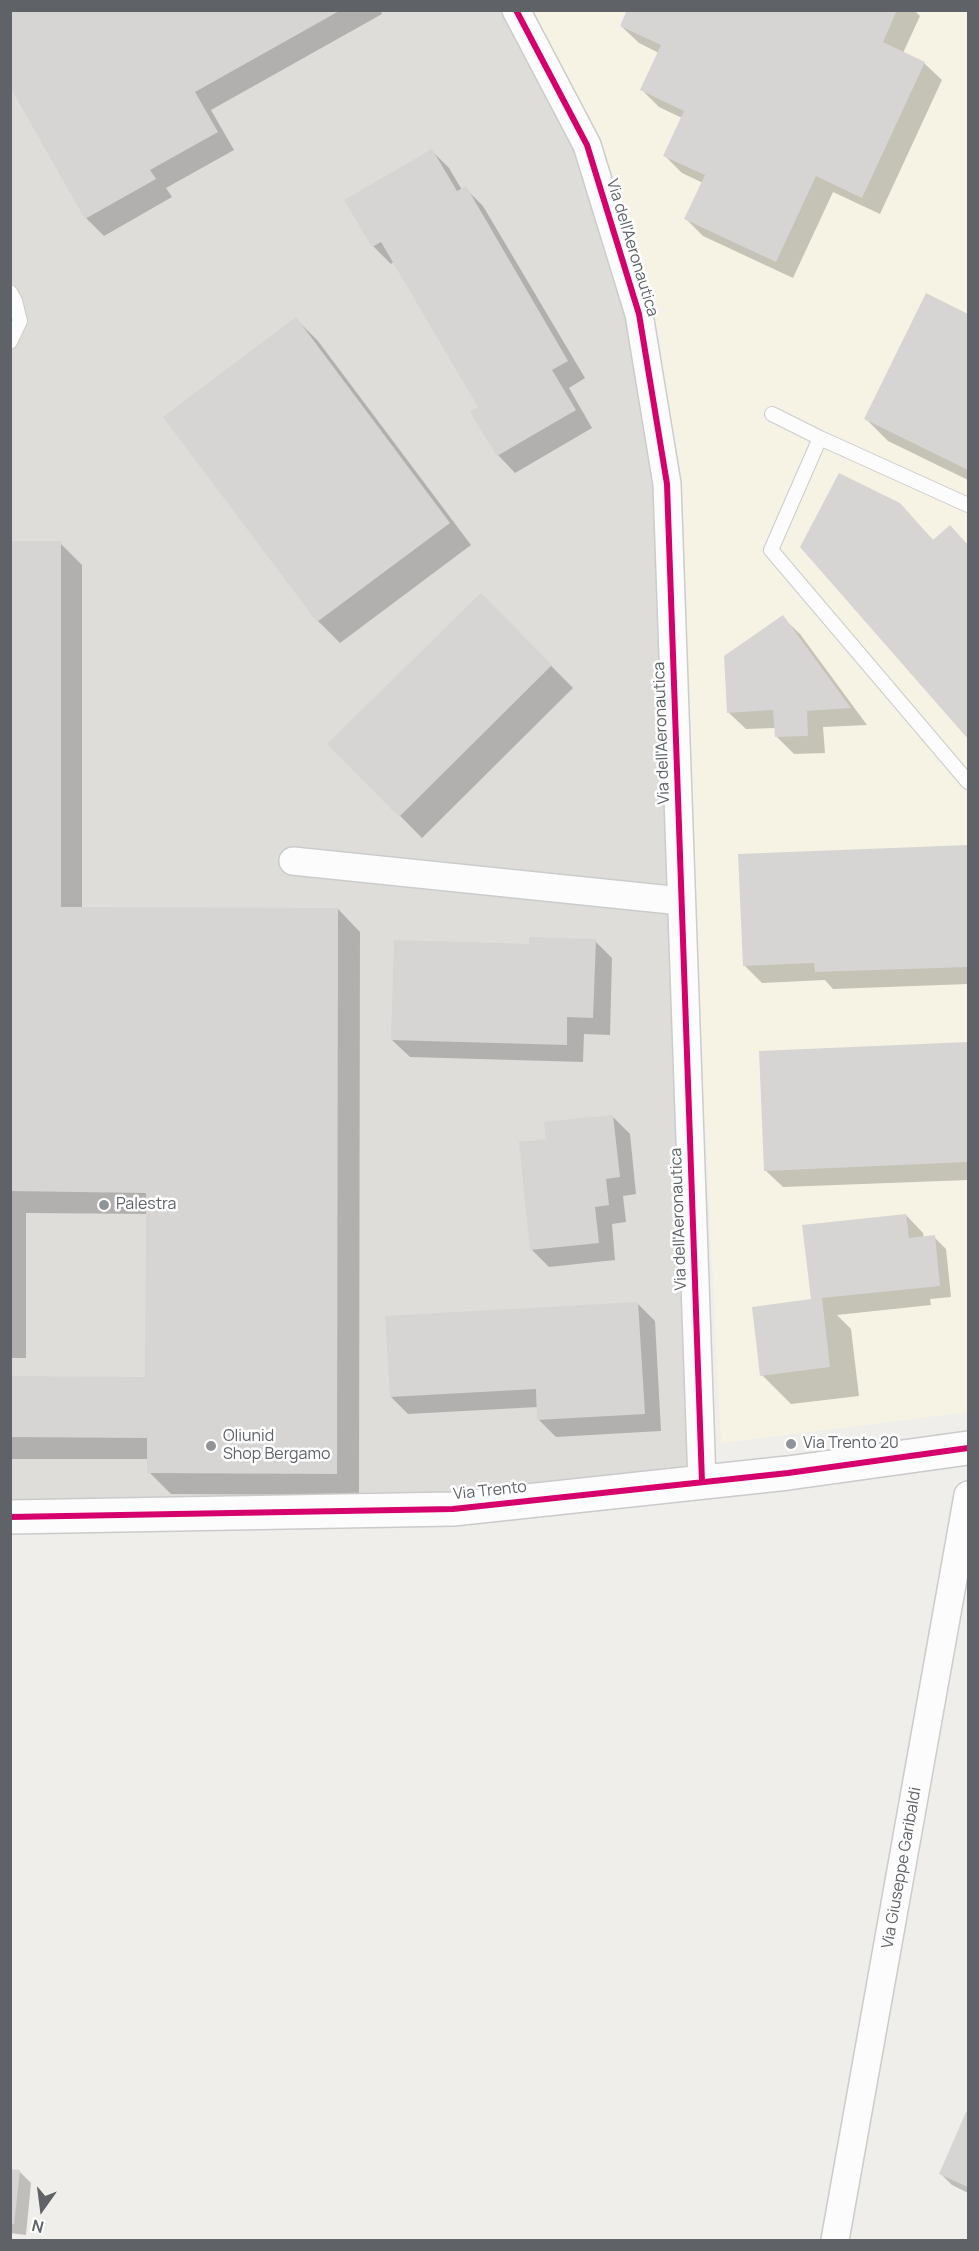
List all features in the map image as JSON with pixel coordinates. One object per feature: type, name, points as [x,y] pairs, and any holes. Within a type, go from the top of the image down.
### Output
[{"type":"street","name":"Via dell'Aeronautica","points":[[516,10],[587,145],[639,314],[666,484],[702,1482]]},
{"type":"street","points":[[293,861],[681,901]]},
{"type":"street","name":"Via Trento","points":[[10,1517],[453,1509],[838,1467],[969,1448]]},
{"type":"street","name":"Via Giuseppe Garibaldi","points":[[836,2241],[969,1495]]},
{"type":"lane","points":[[10,292],[20,321],[10,342]]},
{"type":"lane","points":[[772,414],[969,505]]},
{"type":"lane","points":[[820,438],[771,550],[969,782]]},
{"type":"shaded area","points":[[10,11],[503,11],[575,145],[625,314],[657,484],[693,1472],[455,1503],[11,1512]]},
{"type":"shaded area","points":[[525,11],[968,11],[968,1412],[721,1443],[678,582]]},
{"type":"building","points":[[10,10],[341,10],[195,92],[218,132],[150,170],[156,179],[85,219],[10,87]]},
{"type":"building","points":[[627,10],[897,10],[883,42],[925,62],[862,198],[816,176],[776,262],[684,219],[705,175],[663,156],[684,111],[640,90],[661,45],[620,26]]},
{"type":"building","points":[[432,149],[457,191],[466,186],[568,361],[552,370],[576,410],[497,456],[470,412],[478,407],[381,242],[372,247],[344,200]]},
{"type":"building","points":[[926,293],[968,314],[968,470],[864,419]]},
{"type":"building","points":[[296,317],[450,523],[317,622],[163,417]]},
{"type":"building","points":[[839,473],[900,503],[933,540],[950,525],[968,545],[968,739],[800,547]]},
{"type":"building","points":[[10,541],[61,541],[61,907],[338,908],[337,1474],[147,1473],[147,1438],[10,1437],[10,1376],[145,1377],[146,1193],[10,1191]]},
{"type":"building","points":[[481,593],[552,665],[399,817],[327,744]]},
{"type":"building","points":[[783,615],[851,708],[807,711],[808,736],[775,737],[773,710],[727,713],[724,656]]},
{"type":"building","points":[[968,845],[968,967],[815,972],[814,963],[743,966],[738,854]]},
{"type":"building","points":[[529,937],[596,939],[593,1018],[567,1017],[567,1045],[391,1040],[394,940],[529,944]]},
{"type":"building","points":[[968,1042],[968,1162],[764,1171],[759,1051]]},
{"type":"building","points":[[613,1115],[620,1177],[606,1179],[609,1205],[595,1207],[599,1243],[530,1250],[519,1142],[546,1139],[544,1122]]},
{"type":"building","points":[[906,1214],[909,1238],[935,1235],[940,1286],[822,1298],[830,1367],[760,1376],[752,1307],[811,1299],[802,1225]]},
{"type":"building","points":[[638,1302],[645,1414],[537,1420],[536,1389],[390,1397],[385,1316]]},
{"type":"building","points":[[966,2112],[968,2113],[968,2187],[939,2174]]},
{"type":"building","points":[[10,2169],[20,2170],[14,2224],[10,2223]]},
{"type":"cycle path","points":[[516,10],[587,145],[639,314],[667,484],[702,1482]]},
{"type":"cycle path","points":[[10,1517],[453,1509],[788,1473],[968,1448]]},
{"type":"place","name":"Palestra","points":[[104,1205]]},
{"type":"place","name":"Via Trento 20","points":[[791,1444]]},
{"type":"place","name":"Oliunid Shop Bergamo","points":[[211,1446]]}]
